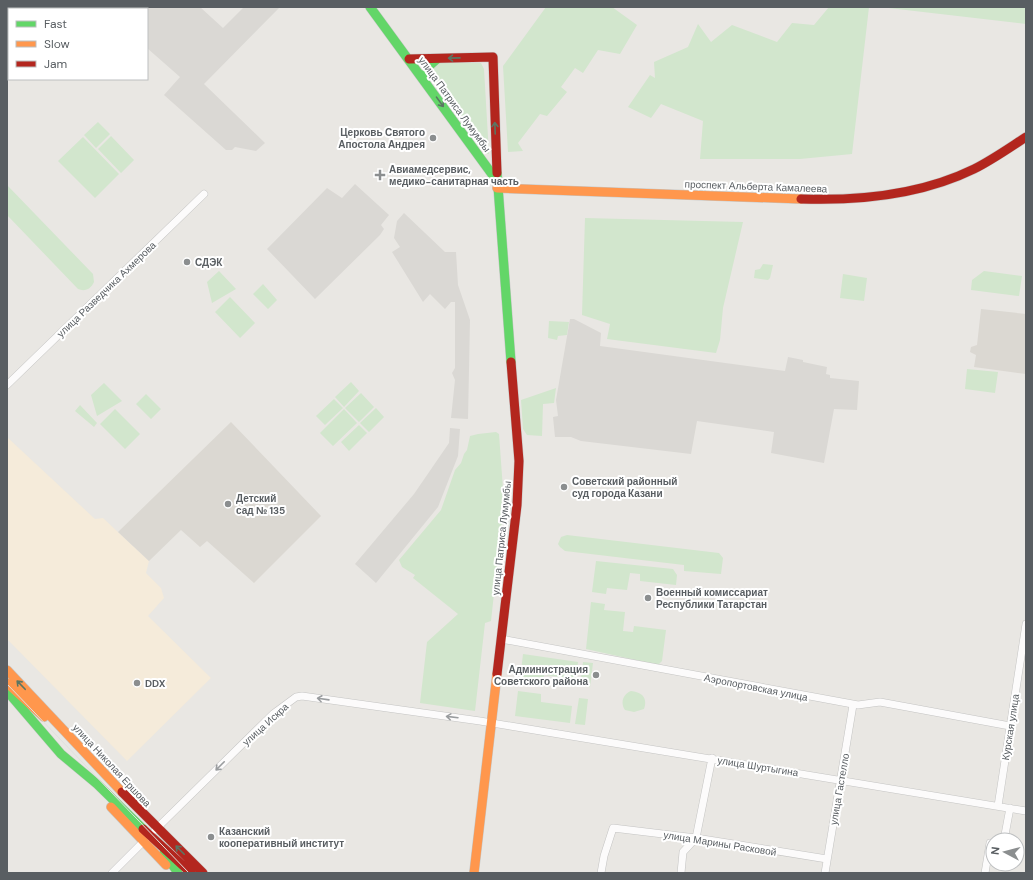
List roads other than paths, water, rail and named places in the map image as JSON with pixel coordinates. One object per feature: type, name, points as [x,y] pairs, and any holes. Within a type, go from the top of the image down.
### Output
[{"type":"main road","name":"улица Патриса Лумумбы","points":[[370,7],[409,59],[497,184]]},
{"type":"main road","name":"улица Патриса Лумумбы","points":[[409,59],[493,57],[497,184],[519,461],[517,505],[474,873]]},
{"type":"main road","points":[[424,80],[429,66],[437,59]]},
{"type":"main road","name":"проспект Альберта Камалеева","points":[[497,184],[820,200],[896,194],[927,187],[974,169],[1026,137]]},
{"type":"main road","name":"улица Николая Ершова","points":[[7,670],[95,765],[150,835],[174,873]]},
{"type":"main road","points":[[7,683],[95,765]]},
{"type":"main road","points":[[7,691],[61,754]]},
{"type":"main road","name":"улица Николая Ершова","points":[[7,700],[61,754],[150,835],[202,873]]},
{"type":"main road","points":[[150,835],[178,873]]},
{"type":"main road","points":[[150,835],[190,873]]},
{"type":"street","name":"улица Разведчика Ахмерова","points":[[7,385],[204,194]]},
{"type":"street","name":"Курская улица","points":[[998,806],[1026,624]]},
{"type":"street","name":"Аэропортовская улица","points":[[501,639],[861,706],[880,702],[1010,726]]},
{"type":"street","name":"улица Искра","points":[[112,873],[273,714],[296,697],[302,696],[321,698],[491,723]]},
{"type":"street","name":"улица Гастелло","points":[[825,873],[853,704]]},
{"type":"street","name":"улица Шуртыгина","points":[[491,723],[841,779],[1026,811]]},
{"type":"street","points":[[681,873],[683,852],[696,838],[712,758]]},
{"type":"street","points":[[1006,832],[1010,808]]},
{"type":"street","name":"улица Марины Расковой","points":[[601,873],[604,856],[613,828],[696,838],[827,859]]},
{"type":"tram line","points":[[7,684],[189,873]]},
{"type":"place","name":"Церковь Святого Апостола Андрея","points":[[433,138]]},
{"type":"place","name":"Авиамедсервис, медико-санитарная часть","points":[[380,175]]},
{"type":"place","name":"СДЭК","points":[[187,262]]},
{"type":"place","name":"Советский районный суд города Казани","points":[[564,487]]},
{"type":"place","name":"Детский сад № 135","points":[[228,504]]},
{"type":"place","name":"Военный комиссариат Республики Татарстан","points":[[648,598]]},
{"type":"place","name":"Администрация Советского района","points":[[596,675]]},
{"type":"place","name":"DDX","points":[[137,683]]},
{"type":"place","name":"Казанский кооперативный институт","points":[[211,837]]}]
